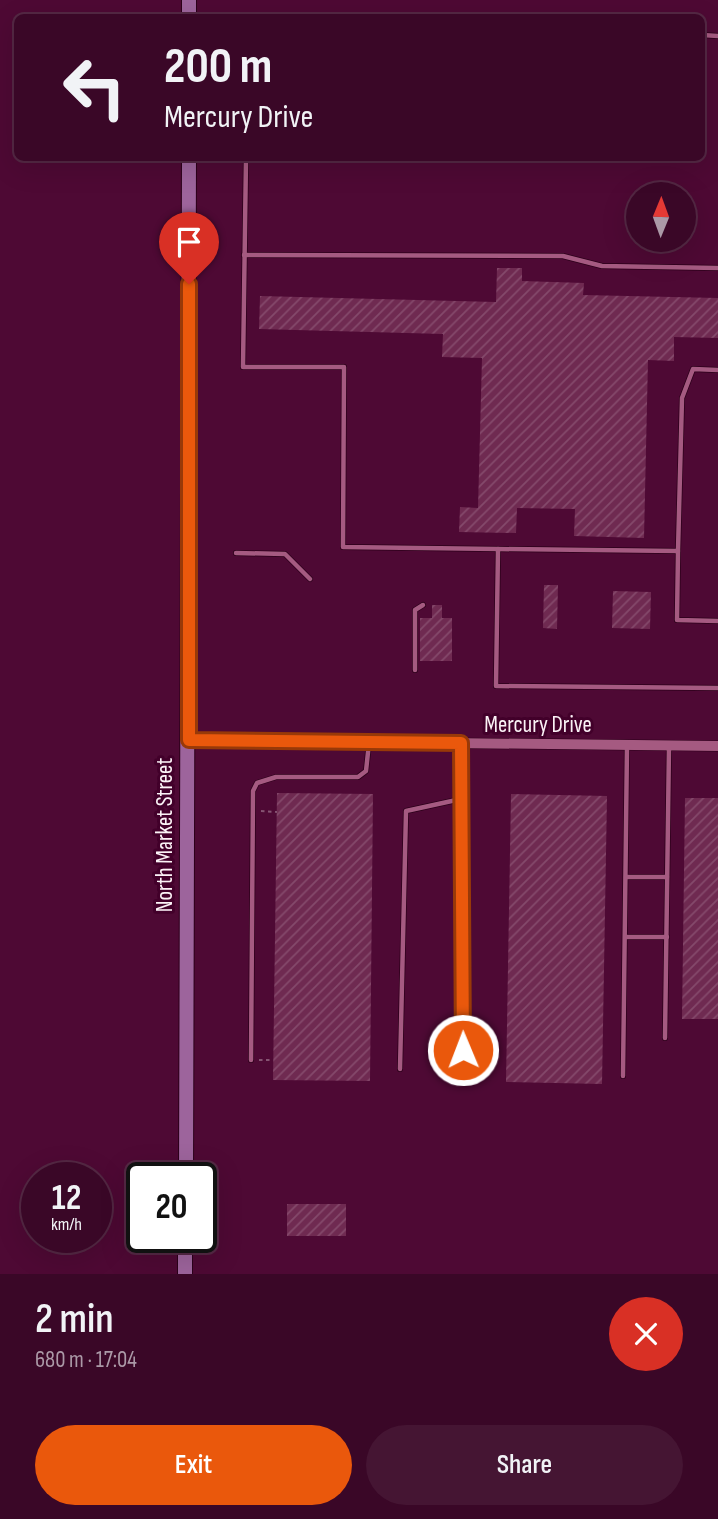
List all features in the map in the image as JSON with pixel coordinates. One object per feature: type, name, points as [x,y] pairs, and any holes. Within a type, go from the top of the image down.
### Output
[{"type":"main road","name":"North Market Street","points":[[186,1162],[189,161]]},
{"type":"main road","points":[[185,1253],[185,1274]]},
{"type":"street","name":"Mercury Drive","points":[[189,740],[718,746]]},
{"type":"lane","points":[[246,161],[243,367],[344,367],[344,547],[678,551]]},
{"type":"lane","points":[[244,255],[563,256],[602,265],[718,268]]},
{"type":"lane","points":[[718,369],[693,369],[682,398],[677,620],[718,621]]},
{"type":"lane","points":[[498,549],[496,686],[718,688]]},
{"type":"lane","points":[[236,553],[285,554],[310,579]]},
{"type":"lane","points":[[415,670],[415,610],[423,605]]},
{"type":"lane","points":[[251,1059],[253,791],[257,783],[276,777],[358,777],[366,771],[369,742]]},
{"type":"lane","points":[[461,743],[463,1078]]},
{"type":"lane","points":[[624,1076],[627,745]]},
{"type":"lane","points":[[665,1038],[669,746]]},
{"type":"lane","points":[[400,1069],[406,811],[461,799]]},
{"type":"lane","points":[[626,877],[667,877]]},
{"type":"lane","points":[[626,937],[667,937]]},
{"type":"path","points":[[253,811],[276,812]]},
{"type":"path","points":[[251,1059],[274,1060]]},
{"type":"building","points":[[497,268],[522,268],[522,281],[584,283],[583,295],[718,298],[718,338],[674,337],[674,361],[648,360],[644,538],[574,536],[575,509],[517,508],[516,533],[459,532],[460,507],[478,508],[482,358],[442,357],[443,334],[259,329],[260,296],[496,302]]},
{"type":"building","points":[[544,585],[558,585],[557,629],[543,628]]},
{"type":"building","points":[[613,591],[651,592],[650,629],[612,628]]},
{"type":"building","points":[[432,605],[442,605],[442,618],[452,618],[452,661],[420,661],[420,618],[432,618]]},
{"type":"building","points":[[277,793],[373,794],[370,1081],[273,1080]]},
{"type":"building","points":[[511,794],[607,796],[602,1084],[506,1082]]},
{"type":"building","points":[[685,798],[718,798],[718,1019],[682,1019]]},
{"type":"building","points":[[287,1204],[346,1204],[346,1236],[287,1236]]},
{"type":"route","points":[[189,284],[189,740],[461,743],[463,1050]]}]
